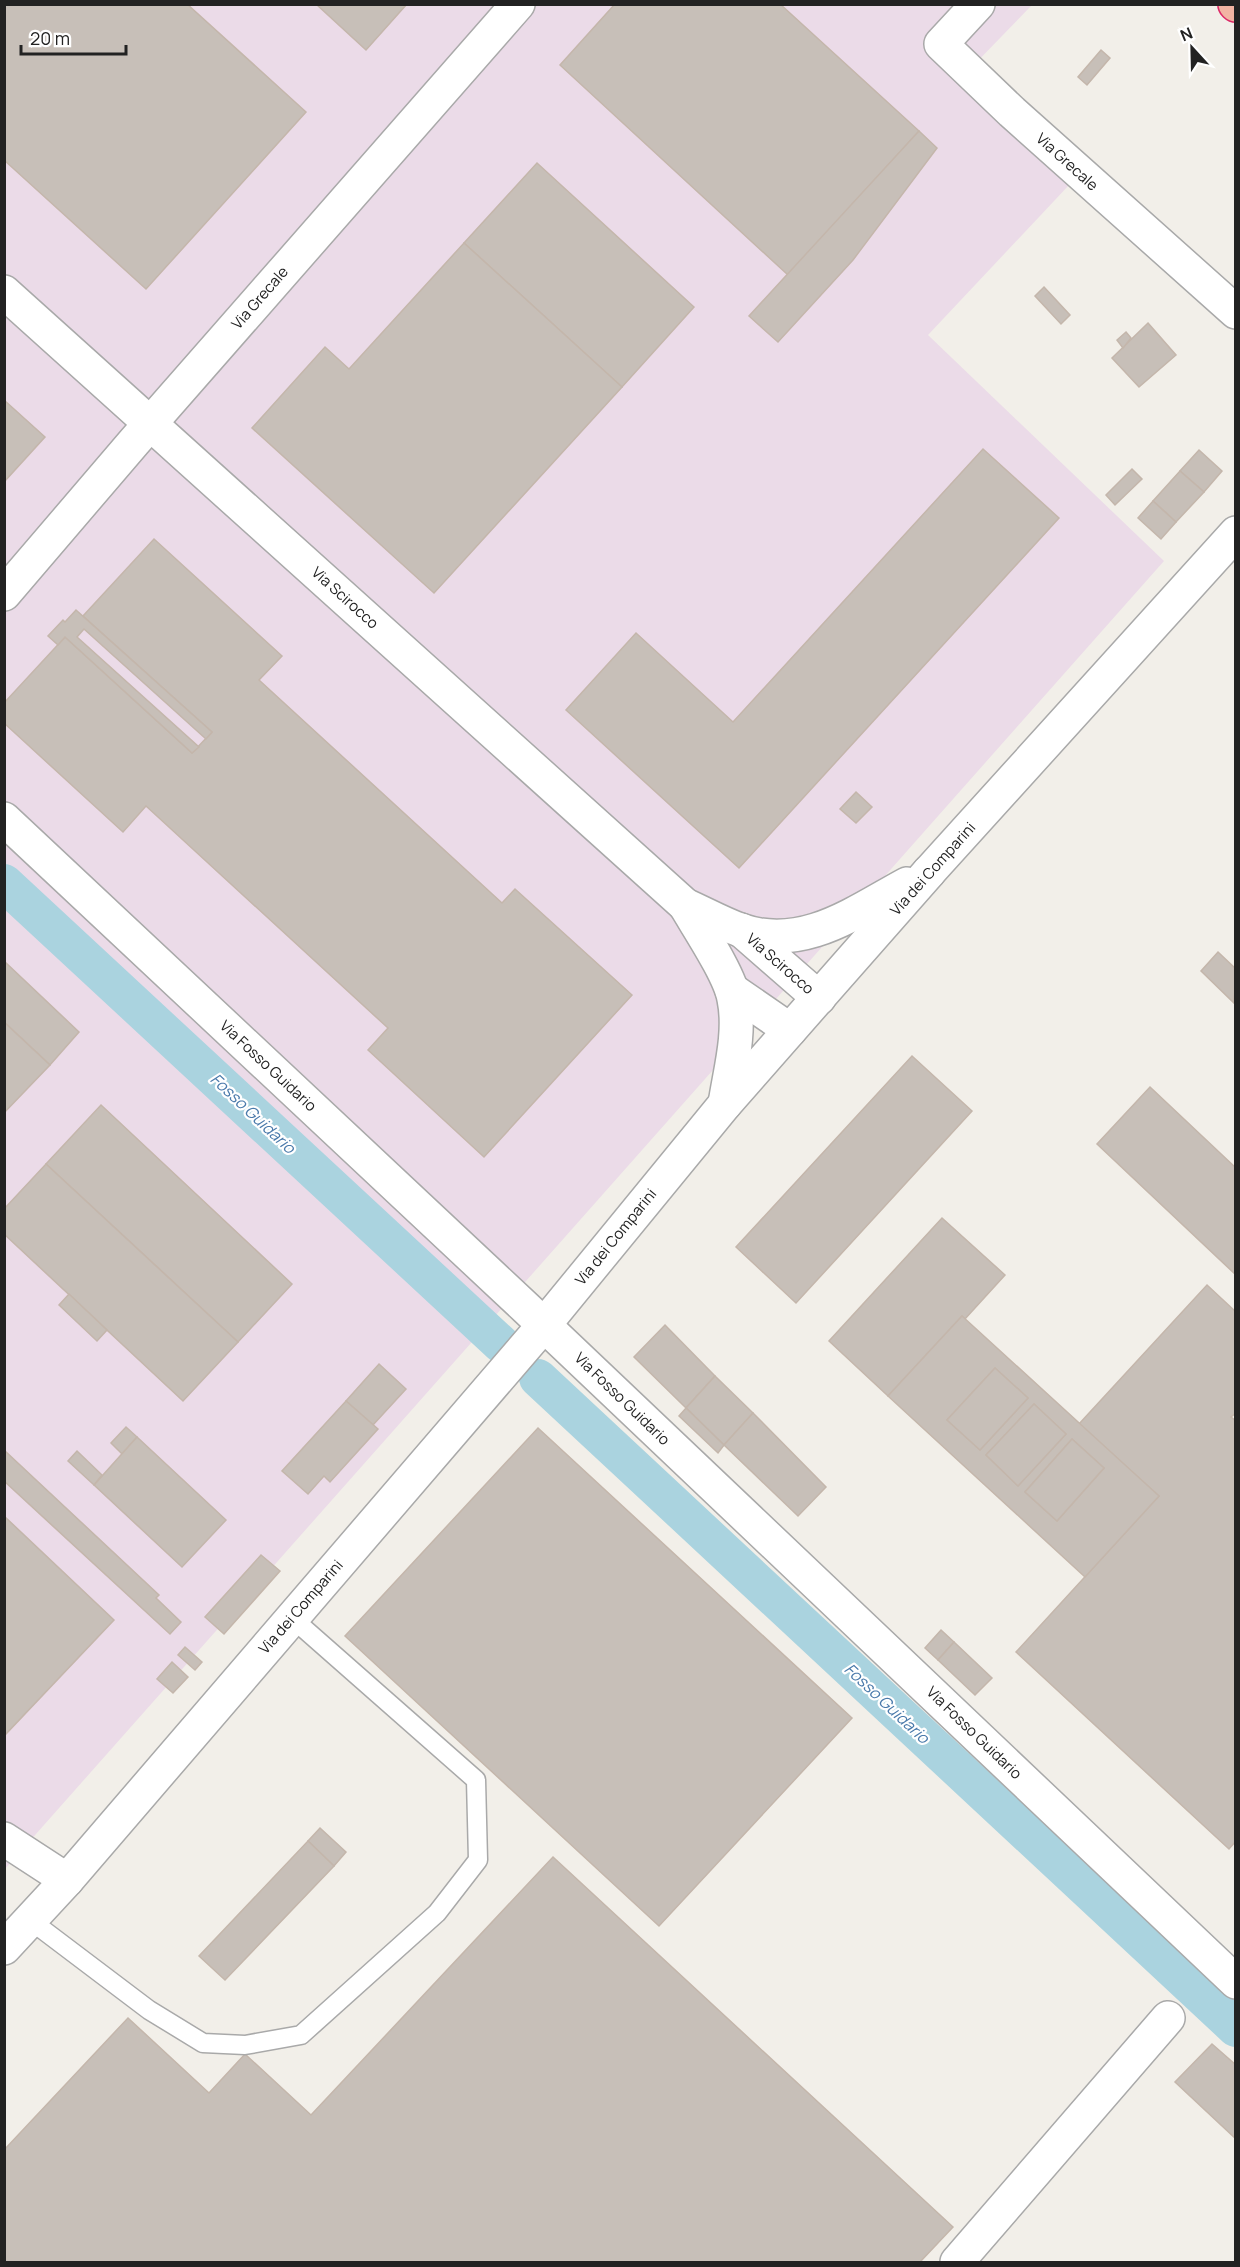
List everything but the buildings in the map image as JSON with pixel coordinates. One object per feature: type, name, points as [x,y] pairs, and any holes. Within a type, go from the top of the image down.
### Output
[{"type":"street","name":"Via Grecale","points":[[4,594],[150,423],[518,4]]},
{"type":"street","name":"Via Grecale","points":[[978,4],[942,44],[1012,112],[1236,312]]},
{"type":"street","name":"Via Scirocco","points":[[4,292],[685,905],[741,930],[796,936],[814,931],[863,909],[929,872]]},
{"type":"street","name":"Via dei Comparini","points":[[4,1948],[67,1880],[544,1325],[725,1104],[929,872],[1236,533]]},
{"type":"street","name":"Via Fosso Guidario","points":[[4,819],[544,1325],[1236,1982]]},
{"type":"street","name":"Via Scirocco","points":[[685,905],[732,990],[736,1027],[725,1104]]},
{"type":"street","name":"Via Scirocco","points":[[741,930],[819,998]]},
{"type":"street","name":"Via Scirocco","points":[[732,990],[790,1030]]},
{"type":"street","points":[[4,1839],[67,1880]]},
{"type":"street","points":[[957,2262],[1168,2018]]},
{"type":"lane","points":[[30,1920],[149,2010],[203,2043],[245,2045],[301,2035],[437,1913],[478,1860],[476,1780],[292,1618]]},
{"type":"shaded area","points":[[5,5],[1032,5],[968,71],[1070,184],[928,335],[1164,561],[5,1869]]},
{"type":"waterway","name":"Fosso Guidario","points":[[4,883],[501,1344]]},
{"type":"waterway","name":"Fosso Guidario","points":[[538,1378],[1236,2028]]}]
